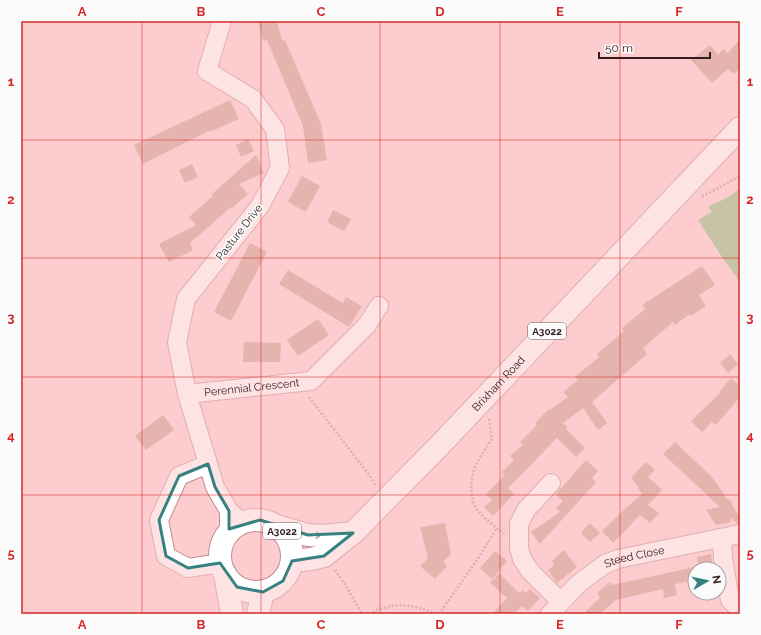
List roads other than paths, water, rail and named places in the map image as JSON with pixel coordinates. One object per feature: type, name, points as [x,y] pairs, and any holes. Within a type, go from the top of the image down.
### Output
[{"type":"main road","name":"Brixham Road","points":[[292,561],[324,556],[354,533],[386,502],[740,128]]},
{"type":"main road","name":"A3022","points":[[233,522],[260,520],[308,535],[322,536],[354,533]]},
{"type":"main road","points":[[232,614],[223,569],[222,545],[233,522]]},
{"type":"main road","name":"A3022","points":[[277,526],[288,538],[291,545],[292,561]]},
{"type":"main road","points":[[223,569],[230,581],[237,587],[254,592],[263,592],[283,581],[292,561]]},
{"type":"main road","points":[[258,614],[263,592]]},
{"type":"street","name":"Pasture Drive","points":[[222,21],[207,71],[253,99],[275,129],[280,168],[260,206],[186,299],[177,342],[187,394],[215,487],[233,522]]},
{"type":"street","name":"Perennial Crescent","points":[[187,394],[311,381],[367,326],[379,306]]},
{"type":"street","points":[[208,464],[178,476],[159,520],[166,556],[188,568],[223,569]]},
{"type":"street","name":"Steed Close","points":[[551,483],[526,510],[519,524],[522,559],[555,608],[578,584],[605,564],[636,555],[740,534]]},
{"type":"street","points":[[722,538],[723,558],[730,600],[740,609]]}]
